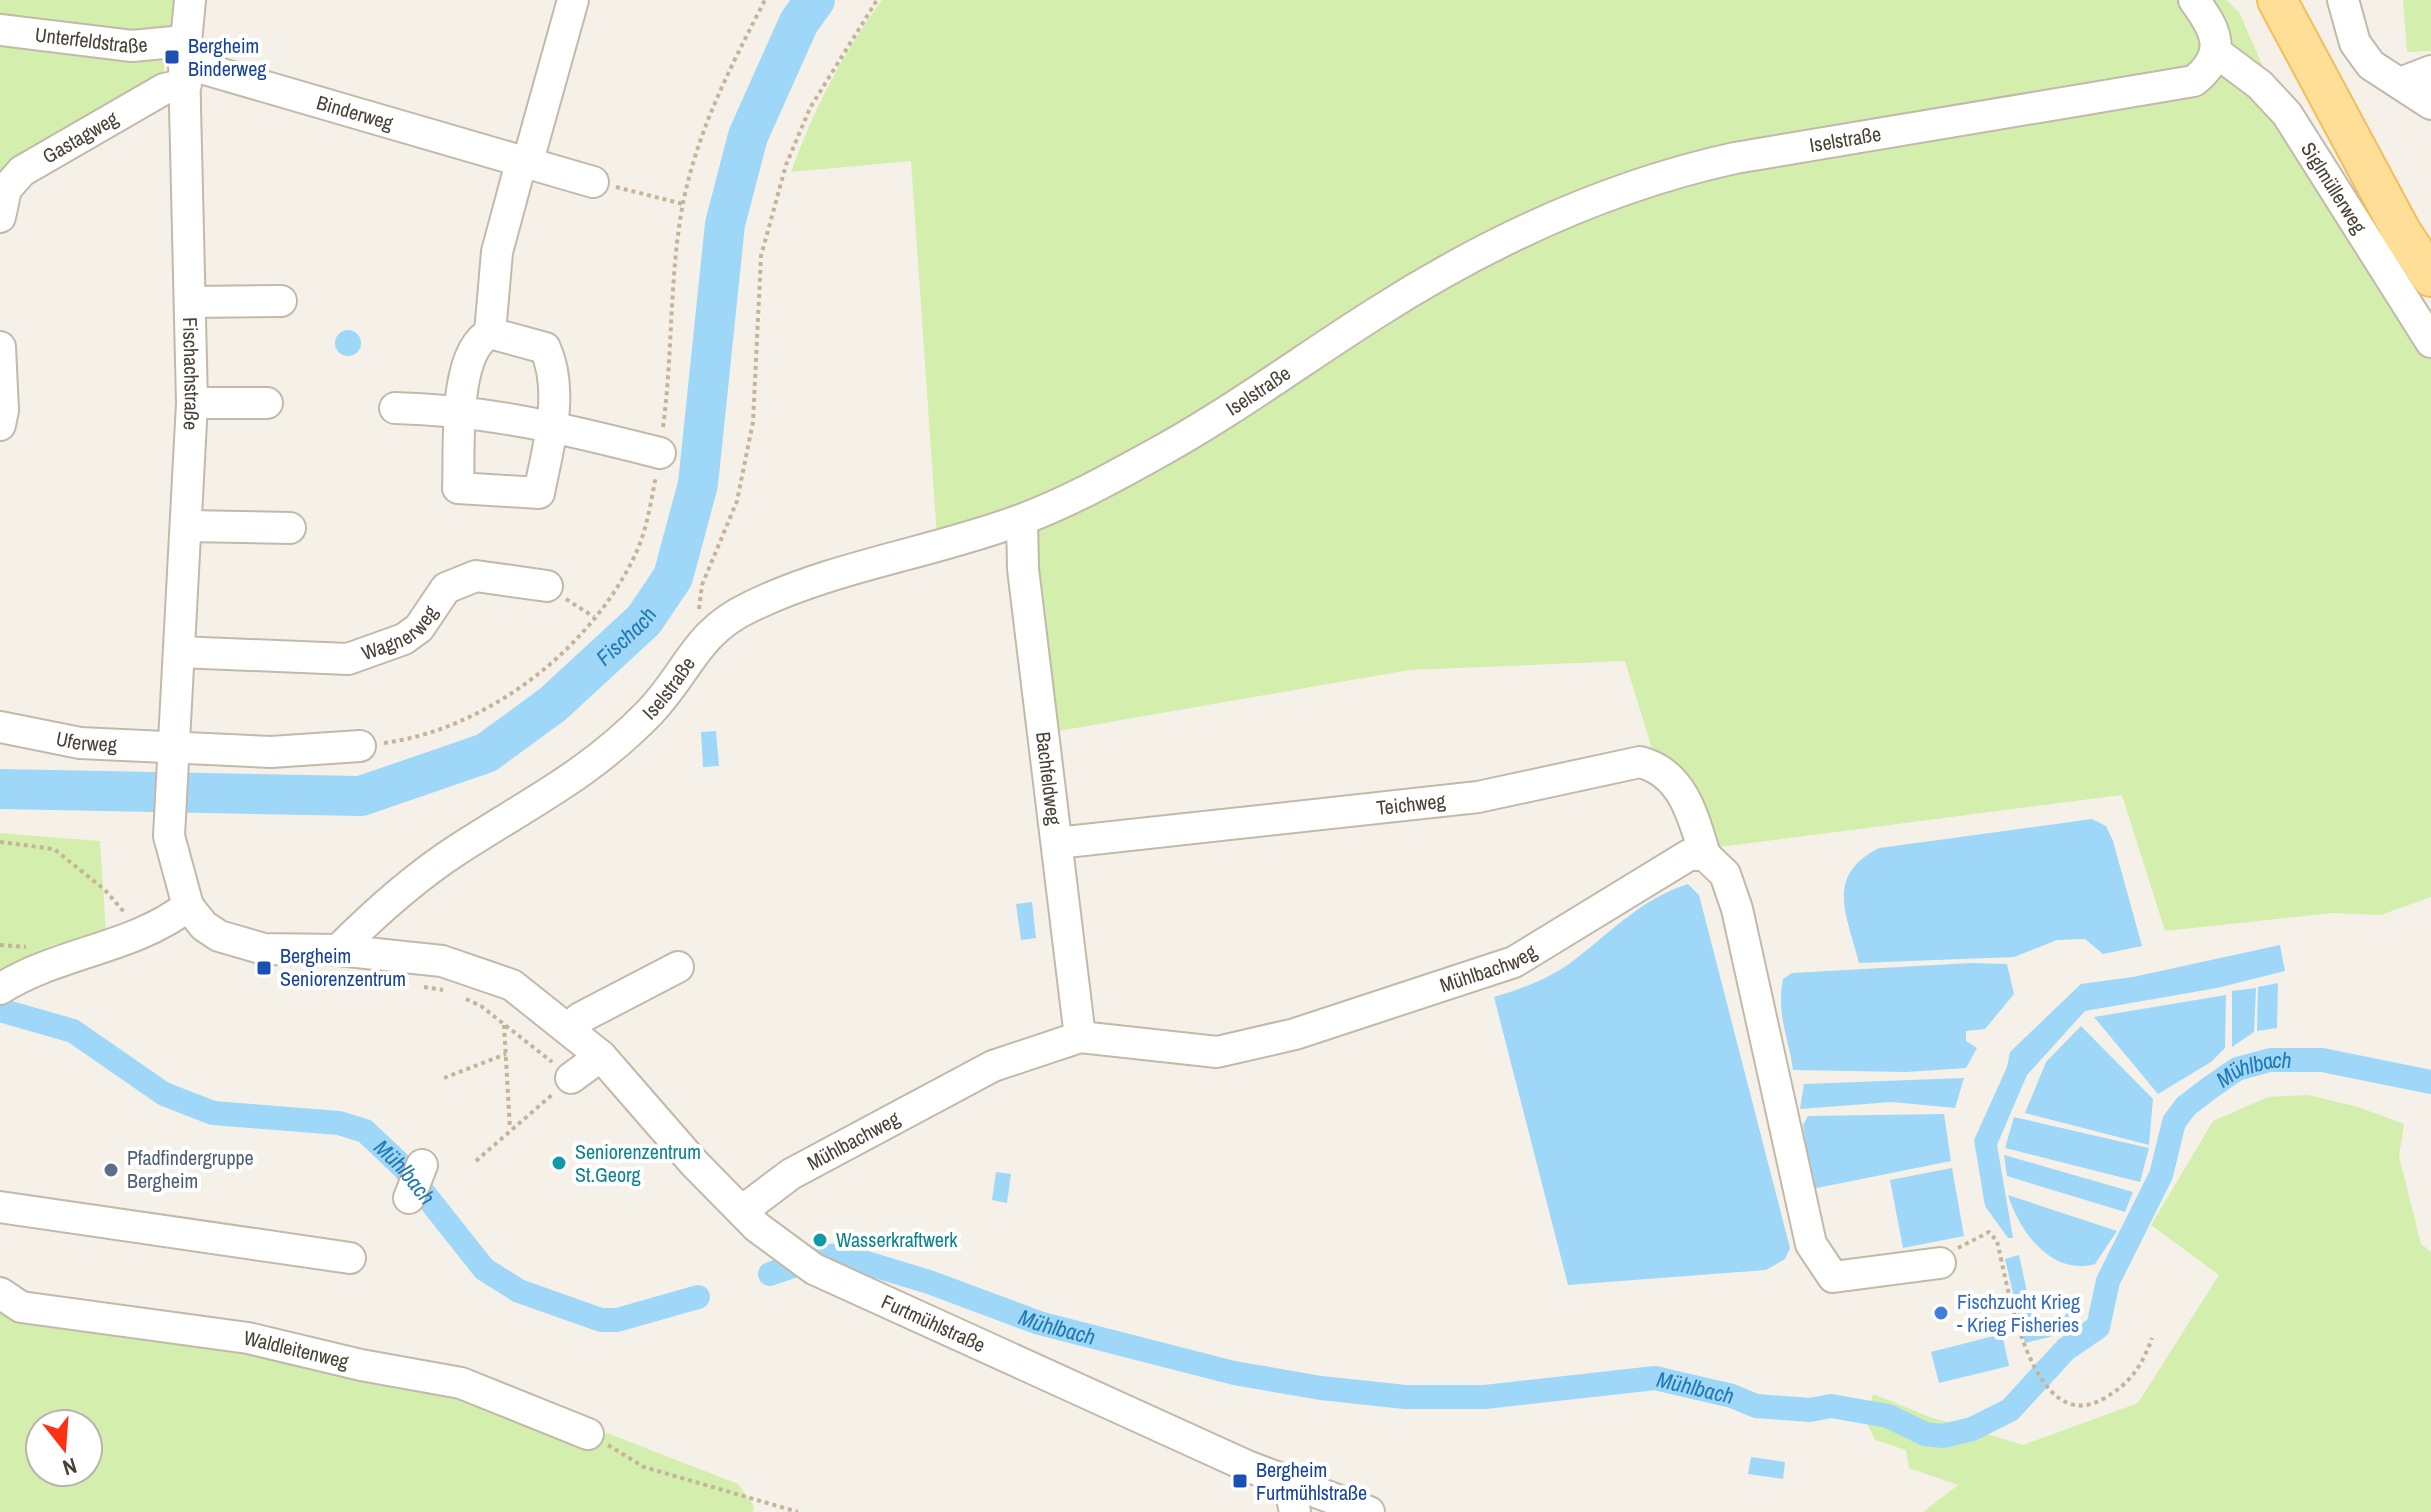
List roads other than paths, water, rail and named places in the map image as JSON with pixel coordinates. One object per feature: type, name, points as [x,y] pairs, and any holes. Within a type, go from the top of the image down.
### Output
[{"type":"main road","points":[[2277,0],[2401,231],[2431,277]]},
{"type":"street","name":"Fischachstraße","points":[[188,906],[174,864],[169,825],[192,403],[184,62],[190,0]]},
{"type":"street","points":[[490,333],[497,252],[573,0]]},
{"type":"street","points":[[2194,0],[2216,34],[2216,52]]},
{"type":"street","points":[[2343,0],[2355,43],[2371,65],[2431,104]]},
{"type":"street","name":"Unterfeldstraße","points":[[0,30],[132,46],[184,62]]},
{"type":"street","name":"Siglmüllerweg","points":[[2216,52],[2260,85],[2287,114],[2431,342]]},
{"type":"street","name":"Iselstraße","points":[[338,950],[377,911],[434,866],[598,761],[675,683],[716,626],[775,596],[1022,520],[1152,457],[1232,409],[1381,310],[1561,212],[1670,172],[1735,158],[2194,81],[2208,70],[2216,52]]},
{"type":"street","name":"Binderweg","points":[[184,62],[417,133],[525,160],[593,182]]},
{"type":"street","name":"Gastagweg","points":[[0,217],[6,189],[22,171],[164,89],[184,62]]},
{"type":"street","points":[[2400,83],[2431,71]]},
{"type":"street","points":[[190,302],[281,301]]},
{"type":"street","points":[[490,333],[545,348],[553,365],[552,426],[539,493],[458,488],[459,410],[470,356],[481,338],[490,333]]},
{"type":"street","points":[[0,347],[3,410],[0,425]]},
{"type":"street","points":[[192,403],[267,403]]},
{"type":"street","points":[[395,408],[459,410],[552,426],[660,453]]},
{"type":"street","name":"Bachfeldweg","points":[[1022,520],[1023,569],[1080,1037]]},
{"type":"street","points":[[186,526],[290,528]]},
{"type":"street","name":"Wagnerweg","points":[[179,652],[348,659],[404,639],[419,628],[446,588],[476,576],[547,586]]},
{"type":"street","name":"Uferweg","points":[[0,727],[80,743],[174,746]]},
{"type":"street","points":[[174,746],[271,752],[360,746]]},
{"type":"street","name":"Teichweg","points":[[1057,843],[1478,797],[1640,762],[1661,767],[1673,780],[1693,816],[1705,855]]},
{"type":"street","name":"Mühlbachweg","points":[[742,1211],[791,1174],[993,1066],[1080,1037],[1217,1052],[1295,1034],[1514,962],[1689,855],[1705,855]]},
{"type":"street","points":[[1705,855],[1725,874],[1737,909],[1811,1244],[1833,1277],[1940,1263]]},
{"type":"street","points":[[0,989],[59,962],[166,924],[188,906]]},
{"type":"street","name":"Furtmühlstraße","points":[[188,906],[204,926],[219,936],[264,949],[338,950],[442,961],[512,985],[601,1056],[694,1163],[783,1248],[814,1269],[1247,1466],[1369,1512]]},
{"type":"street","points":[[568,1029],[580,1018],[678,967]]},
{"type":"street","points":[[571,1078],[601,1056]]},
{"type":"street","points":[[409,1198],[422,1165]]},
{"type":"street","points":[[0,1207],[350,1258]]},
{"type":"street","name":"Waldleitenweg","points":[[0,1293],[21,1307],[248,1338],[361,1365],[461,1383],[588,1434]]},
{"type":"street","points":[[1295,1482],[1291,1494],[1295,1512]]},
{"type":"water","points":[[348,330],[357,334],[361,343],[357,352],[348,356],[339,352],[335,343],[339,334]]},
{"type":"water","points":[[716,731],[719,766],[703,767],[701,732]]},
{"type":"water","points":[[2092,819],[2106,826],[2113,841],[2142,946],[2103,954],[2085,939],[2057,940],[2014,957],[1859,963],[1846,913],[1845,884],[1862,859],[1879,848]]},
{"type":"water","points":[[1688,884],[1699,895],[1790,1248],[1785,1259],[1766,1270],[1568,1285],[1494,997],[1533,984],[1560,970],[1640,908]]},
{"type":"water","points":[[1032,902],[1036,938],[1021,940],[1016,904]]},
{"type":"water","points":[[2280,945],[2285,971],[2217,988],[2085,1011],[2027,1075],[1997,1145],[2013,1238],[2008,1238],[1985,1206],[1974,1140],[2007,1067],[2010,1052],[2081,984],[2133,977]]},
{"type":"water","points":[[1971,963],[2007,964],[2014,994],[1985,1029],[1966,1031],[1966,1041],[1977,1048],[1966,1068],[1906,1072],[1793,1070],[1781,1004],[1783,979],[1792,973]]},
{"type":"water","points":[[2278,983],[2277,1028],[2257,1031],[2258,987]]},
{"type":"water","points":[[2256,988],[2254,1032],[2232,1047],[2232,991]]},
{"type":"water","points":[[2226,995],[2225,1048],[2211,1062],[2158,1094],[2094,1017]]},
{"type":"water","points":[[2081,1026],[2153,1099],[2149,1145],[2025,1113],[2046,1062]]},
{"type":"water","points":[[1964,1078],[1955,1108],[1892,1102],[1800,1109],[1804,1084]]},
{"type":"water","points":[[1944,1114],[1951,1161],[1812,1189],[1803,1125],[1808,1116]]},
{"type":"water","points":[[2014,1117],[2149,1148],[2140,1182],[2005,1148]]},
{"type":"water","points":[[2004,1155],[2133,1192],[2125,1212],[2007,1176]]},
{"type":"water","points":[[1952,1168],[1964,1236],[1903,1248],[1890,1180]]},
{"type":"water","points":[[996,1172],[1011,1174],[1007,1203],[992,1200]]},
{"type":"water","points":[[2008,1195],[2117,1231],[2095,1264],[2065,1264],[2029,1237]]},
{"type":"water","points":[[2019,1255],[2035,1329],[2057,1324],[2070,1310],[2065,1333],[2025,1343],[2005,1259]]},
{"type":"water","points":[[2002,1334],[2009,1366],[1939,1383],[1931,1352]]},
{"type":"water","points":[[1751,1457],[1785,1462],[1783,1479],[1748,1474]]},
{"type":"waterway","name":"Fischach","points":[[0,789],[361,796],[486,753],[553,704],[644,620],[673,577],[698,484],[725,224],[748,136],[799,22],[815,0]]},
{"type":"waterway","name":"Mühlbach","points":[[0,1010],[73,1031],[164,1094],[213,1113],[339,1123],[365,1131],[404,1168],[484,1269],[519,1291],[601,1320],[617,1320],[698,1297]]},
{"type":"waterway","name":"Mühlbach","points":[[770,1274],[819,1257],[840,1255],[929,1282],[1039,1323],[1234,1373],[1321,1388],[1405,1397],[1485,1397],[1655,1378],[1732,1396],[1756,1406],[1810,1410],[1831,1406],[1888,1416],[1925,1434],[1943,1436],[1972,1429],[2010,1410],[2066,1349],[2098,1327],[2108,1281],[2161,1175],[2174,1122],[2186,1106],[2211,1087],[2237,1069],[2270,1060],[2322,1060],[2431,1082]]},
{"type":"place","name":"Bergheim Binderweg","points":[[172,57]]},
{"type":"place","name":"Bergheim Seniorenzentrum","points":[[264,968]]},
{"type":"place","name":"Seniorenzentrum St.Georg","points":[[559,1163]]},
{"type":"place","name":"Pfadfindergruppe Bergheim","points":[[111,1170]]},
{"type":"place","name":"Wasserkraftwerk","points":[[820,1240]]},
{"type":"place","name":"Fischzucht Krieg - Krieg Fisheries","points":[[1941,1313]]},
{"type":"place","name":"Bergheim Furtmühlstraße","points":[[1240,1481]]}]
